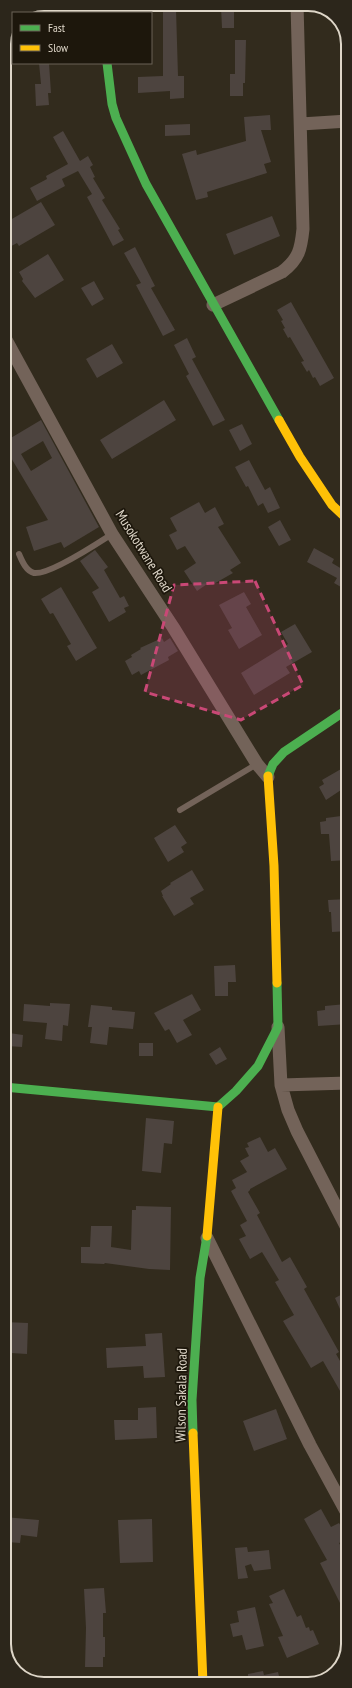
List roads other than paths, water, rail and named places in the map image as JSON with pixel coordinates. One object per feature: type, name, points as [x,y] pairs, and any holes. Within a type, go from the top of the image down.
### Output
[{"type":"street","points":[[213,305],[282,272],[291,265],[298,255],[303,229],[297,11]]},
{"type":"street","points":[[107,64],[112,104],[122,132],[146,184],[300,457],[332,505],[341,513]]},
{"type":"street","points":[[301,124],[341,121]]},
{"type":"street","name":"Musokotwane Road","points":[[11,349],[112,534],[173,626],[257,764],[268,777]]},
{"type":"street","points":[[341,714],[284,752],[273,764],[268,777],[274,866],[281,1085],[288,1110],[297,1131],[341,1216]]},
{"type":"street","points":[[11,1088],[218,1107],[236,1092],[258,1066],[278,1027]]},
{"type":"street","points":[[281,1085],[341,1083]]},
{"type":"street","name":"Wilson Sakala Road","points":[[203,1677],[192,1400],[200,1278],[207,1238],[218,1107]]},
{"type":"street","points":[[207,1238],[310,1445],[341,1502]]},
{"type":"lane","points":[[19,554],[27,569],[34,573],[43,572],[76,556],[112,534]]},
{"type":"lane","points":[[180,810],[257,764]]}]
